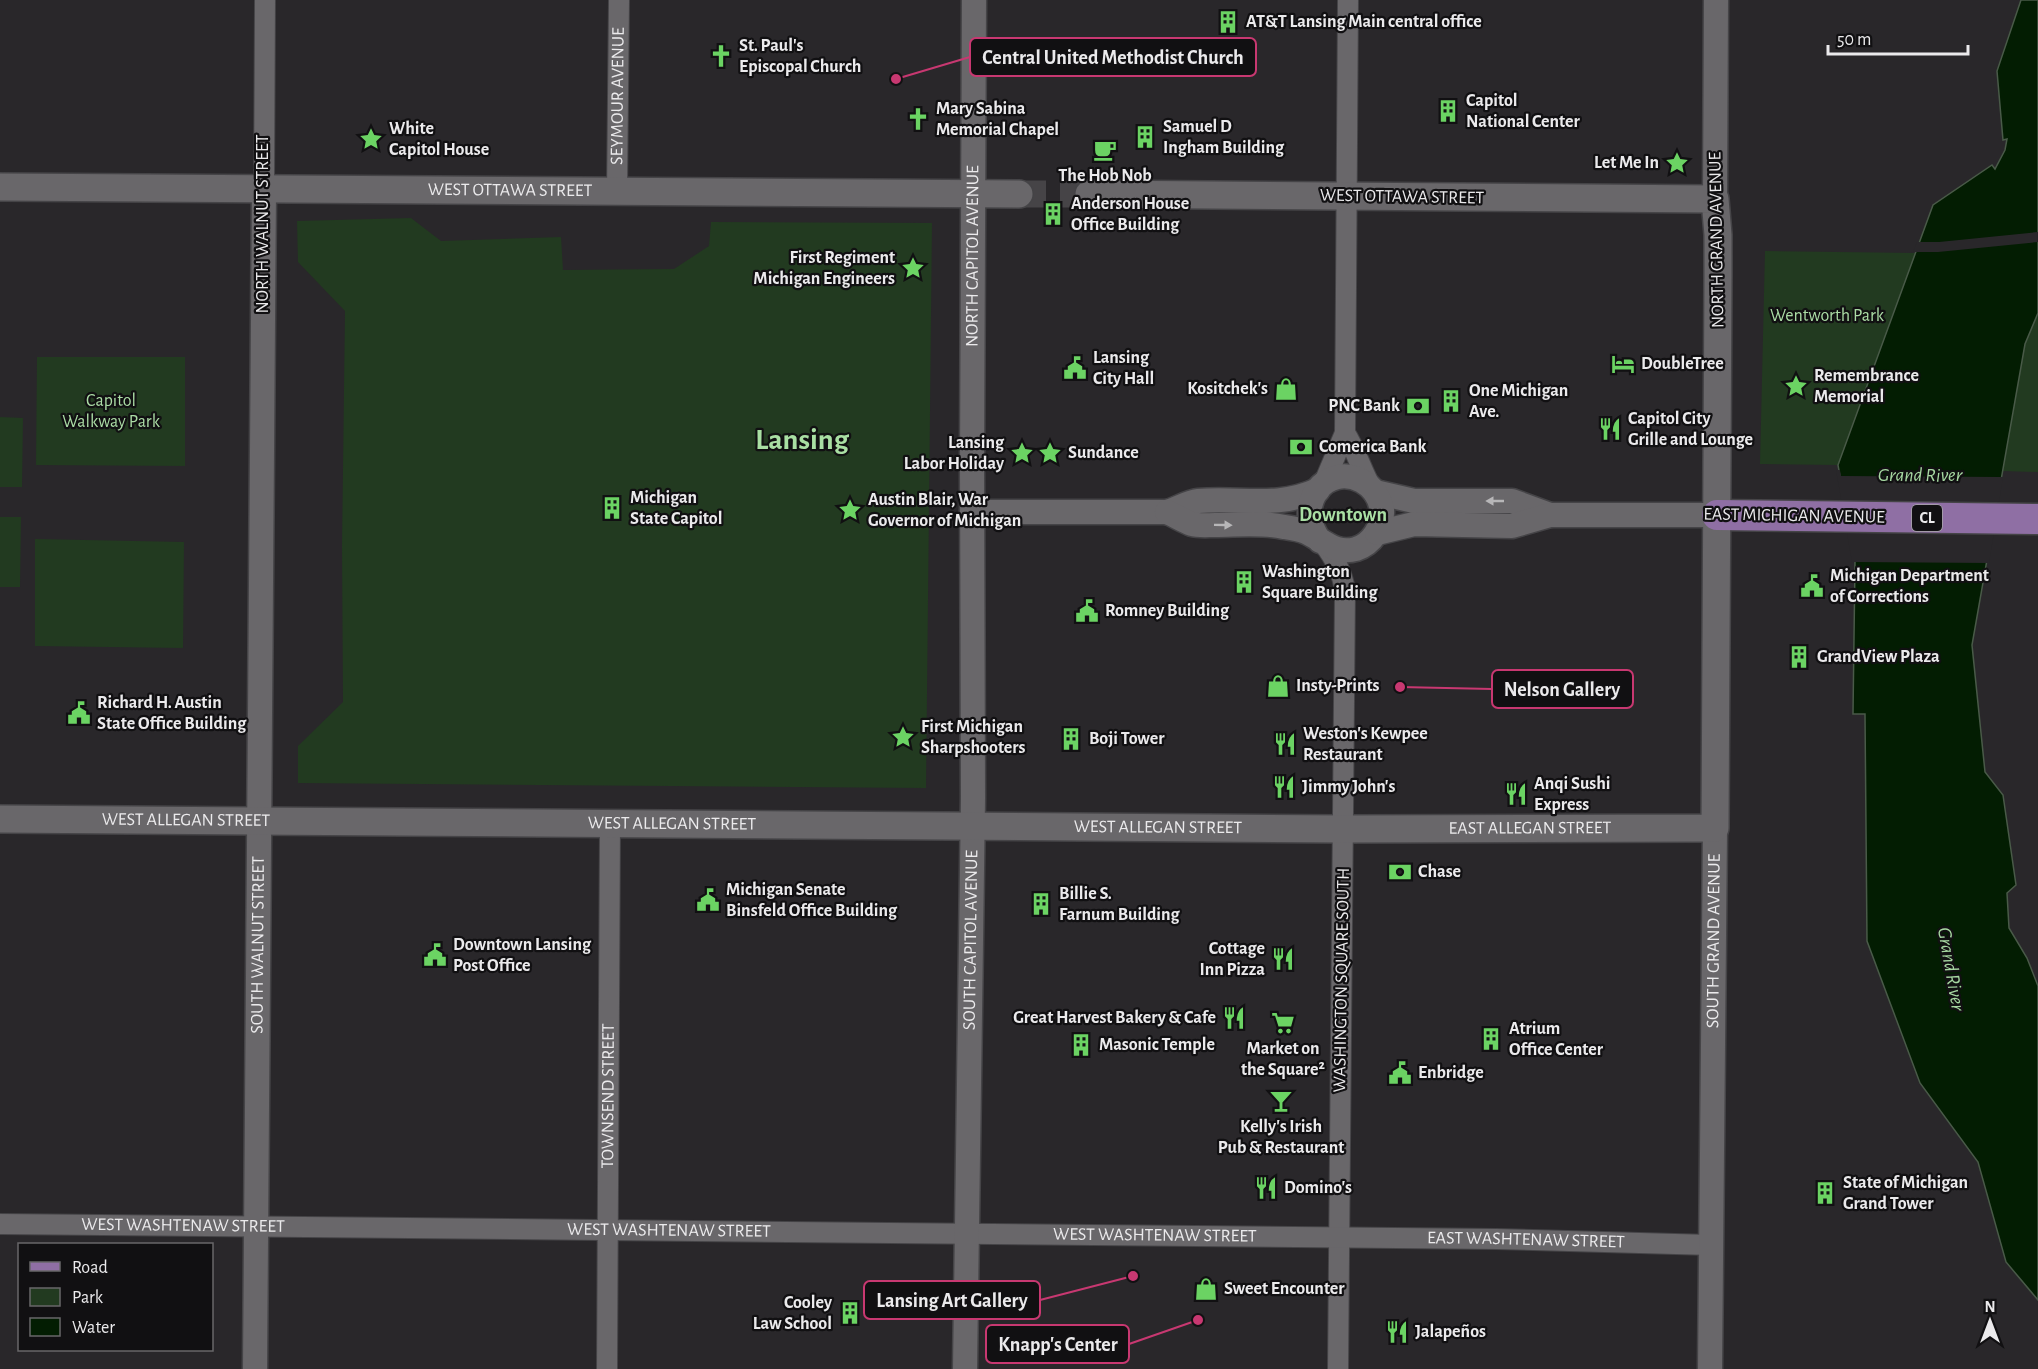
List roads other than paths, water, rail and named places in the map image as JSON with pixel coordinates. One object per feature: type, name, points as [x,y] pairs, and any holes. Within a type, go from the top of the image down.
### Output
[{"type":"main road","name":"WEST OTTAWA STREET","points":[[0,187],[1019,194]]},
{"type":"main road","name":"WEST OTTAWA STREET","points":[[1089,194],[1716,199]]},
{"type":"main road","name":"NORTH GRAND AVENUE","points":[[1716,199],[1718,235],[1717,515]]},
{"type":"main road","name":"EAST MICHIGAN AVENUE","points":[[1717,515],[2032,519]]},
{"type":"main road","name":"SOUTH GRAND AVENUE","points":[[1714,828],[1717,515]]},
{"type":"main road","name":"WEST ALLEGAN STREET","points":[[0,819],[1344,830]]},
{"type":"main road","name":"EAST ALLEGAN STREET","points":[[1344,830],[1714,828]]},
{"type":"street","name":"NORTH WALNUT STREET","points":[[261,447],[265,0]]},
{"type":"street","name":"SEYMOUR AVENUE","points":[[617,192],[618,0]]},
{"type":"street","name":"NORTH CAPITOL AVENUE","points":[[972,512],[974,0]]},
{"type":"street","points":[[1322,542],[1312,531],[1309,506],[1320,488],[1345,433],[1348,0]]},
{"type":"street","name":"NORTH GRAND AVENUE","points":[[1716,0],[1716,199]]},
{"type":"street","points":[[1167,512],[1194,525],[1281,526],[1305,532],[1344,551],[1355,549],[1371,539],[1381,523],[1382,513],[1380,502],[1345,433]]},
{"type":"street","name":"SOUTH WALNUT STREET","points":[[255,1369],[261,447]]},
{"type":"street","points":[[972,512],[1167,512],[1196,501],[1280,501],[1303,496],[1342,477],[1363,481],[1373,490]]},
{"type":"street","name":"EAST MICHIGAN AVENUE","points":[[1373,490],[1414,501],[1512,501],[1550,515]]},
{"type":"street","name":"SOUTH CAPITOL AVENUE","points":[[965,1369],[973,827],[972,512]]},
{"type":"street","name":"EAST MICHIGAN AVENUE","points":[[1371,539],[1414,524],[1512,526],[1550,515],[1717,515]]},
{"type":"street","name":"WASHINGTON SQUARE SOUTH","points":[[1345,590],[1354,564],[1371,539]]},
{"type":"street","name":"WASHINGTON SQUARE SOUTH","points":[[1322,542],[1338,564],[1345,590],[1338,1369]]},
{"type":"street","name":"TOWNSEND STREET","points":[[607,1369],[610,824]]},
{"type":"street","name":"SOUTH GRAND AVENUE","points":[[1710,1369],[1714,828]]},
{"type":"street","name":"WEST WASHTENAW STREET","points":[[0,1224],[1338,1238]]},
{"type":"street","name":"EAST WASHTENAW STREET","points":[[1338,1238],[1496,1239],[1711,1245]]},
{"type":"water","name":"Grand River","points":[[2021,0],[2038,0],[2038,313],[2025,344],[1972,645],[1985,772],[2003,795],[2016,885],[2007,893],[2009,928],[2027,958],[2038,986],[2038,1300],[2006,1262],[1978,1162],[1920,1083],[1867,941],[1865,714],[1853,714],[1855,562],[1838,465],[1933,205],[1992,165],[1995,169],[2005,150],[2007,139],[2003,140],[1997,71]]},
{"type":"tunnel","points":[[1019,194],[1089,194]]},
{"type":"place","name":"AT&T Lansing Main central office","points":[[1228,22]]},
{"type":"place","name":"St. Paul's Episcopal Church","points":[[721,56]]},
{"type":"place","name":"Central United Methodist Church","points":[[896,79]]},
{"type":"place","name":"Capitol National Center","points":[[1448,111]]},
{"type":"place","name":"Mary Sabina Memorial Chapel","points":[[918,119]]},
{"type":"place","name":"Samuel D Ingham Building","points":[[1145,137]]},
{"type":"place","name":"White Capitol House","points":[[371,139]]},
{"type":"place","name":"The Hob Nob","points":[[1105,150]]},
{"type":"place","name":"Let Me In","points":[[1677,163]]},
{"type":"place","name":"Anderson House Office Building","points":[[1053,214]]},
{"type":"place","name":"First Regiment Michigan Engineers","points":[[913,268]]},
{"type":"place","name":"DoubleTree","points":[[1623,364]]},
{"type":"place","name":"Lansing City Hall","points":[[1075,368]]},
{"type":"place","name":"Remembrance Memorial","points":[[1796,386]]},
{"type":"place","name":"Kositchek's","points":[[1286,389]]},
{"type":"place","name":"One Michigan Ave.","points":[[1451,401]]},
{"type":"place","name":"PNC Bank","points":[[1418,406]]},
{"type":"place","name":"Capitol City Grille and Lounge","points":[[1610,429]]},
{"type":"place","name":"Comerica Bank","points":[[1301,447]]},
{"type":"place","name":"Lansing Labor Holiday","points":[[1022,453]]},
{"type":"place","name":"Sundance","points":[[1050,453]]},
{"type":"place","name":"Michigan State Capitol","points":[[612,508]]},
{"type":"place","name":"Austin Blair, War Governor of Michigan","points":[[850,510]]},
{"type":"place","name":"Washington Square Building","points":[[1244,582]]},
{"type":"place","name":"Michigan Department of Corrections","points":[[1812,586]]},
{"type":"place","name":"Romney Building","points":[[1087,611]]},
{"type":"place","name":"GrandView Plaza","points":[[1799,657]]},
{"type":"place","name":"Insty-Prints","points":[[1278,686]]},
{"type":"place","name":"Nelson Gallery","points":[[1400,687]]},
{"type":"place","name":"Richard H. Austin State Office Building","points":[[79,713]]},
{"type":"place","name":"First Michigan Sharpshooters","points":[[903,737]]},
{"type":"place","name":"Boji Tower","points":[[1071,739]]},
{"type":"place","name":"Weston's Kewpee Restaurant","points":[[1285,744]]},
{"type":"place","name":"Jimmy John's","points":[[1284,787]]},
{"type":"place","name":"Anqi Sushi Express","points":[[1516,794]]},
{"type":"place","name":"Chase","points":[[1400,872]]},
{"type":"place","name":"Michigan Senate Binsfeld Office Building","points":[[708,900]]},
{"type":"place","name":"Billie S. Farnum Building","points":[[1041,904]]},
{"type":"place","name":"Downtown Lansing Post Office","points":[[435,955]]},
{"type":"place","name":"Cottage Inn Pizza","points":[[1283,959]]},
{"type":"place","name":"Great Harvest Bakery & Cafe","points":[[1234,1018]]},
{"type":"place","name":"Market on the Square²","points":[[1283,1023]]},
{"type":"place","name":"Atrium Office Center","points":[[1491,1039]]},
{"type":"place","name":"Masonic Temple","points":[[1081,1045]]},
{"type":"place","name":"Enbridge","points":[[1400,1073]]},
{"type":"place","name":"Kelly's Irish Pub & Restaurant","points":[[1281,1101]]},
{"type":"place","name":"Domino's","points":[[1266,1188]]},
{"type":"place","name":"State of Michigan Grand Tower","points":[[1825,1193]]},
{"type":"place","name":"Lansing Art Gallery","points":[[1133,1276]]},
{"type":"place","name":"Sweet Encounter","points":[[1206,1289]]},
{"type":"place","name":"Cooley Law School","points":[[850,1313]]},
{"type":"place","name":"Knapp's Center","points":[[1198,1320]]},
{"type":"place","name":"Jalapeños","points":[[1397,1332]]},
{"type":"district","name":"Lansing","points":[[802,440]]},
{"type":"district","name":"Downtown","points":[[1343,515]]},
{"type":"park label","name":"Wentworth Park","points":[[1827,316]]},
{"type":"park label","name":"Capitol Walkway Park","points":[[111,411]]}]
